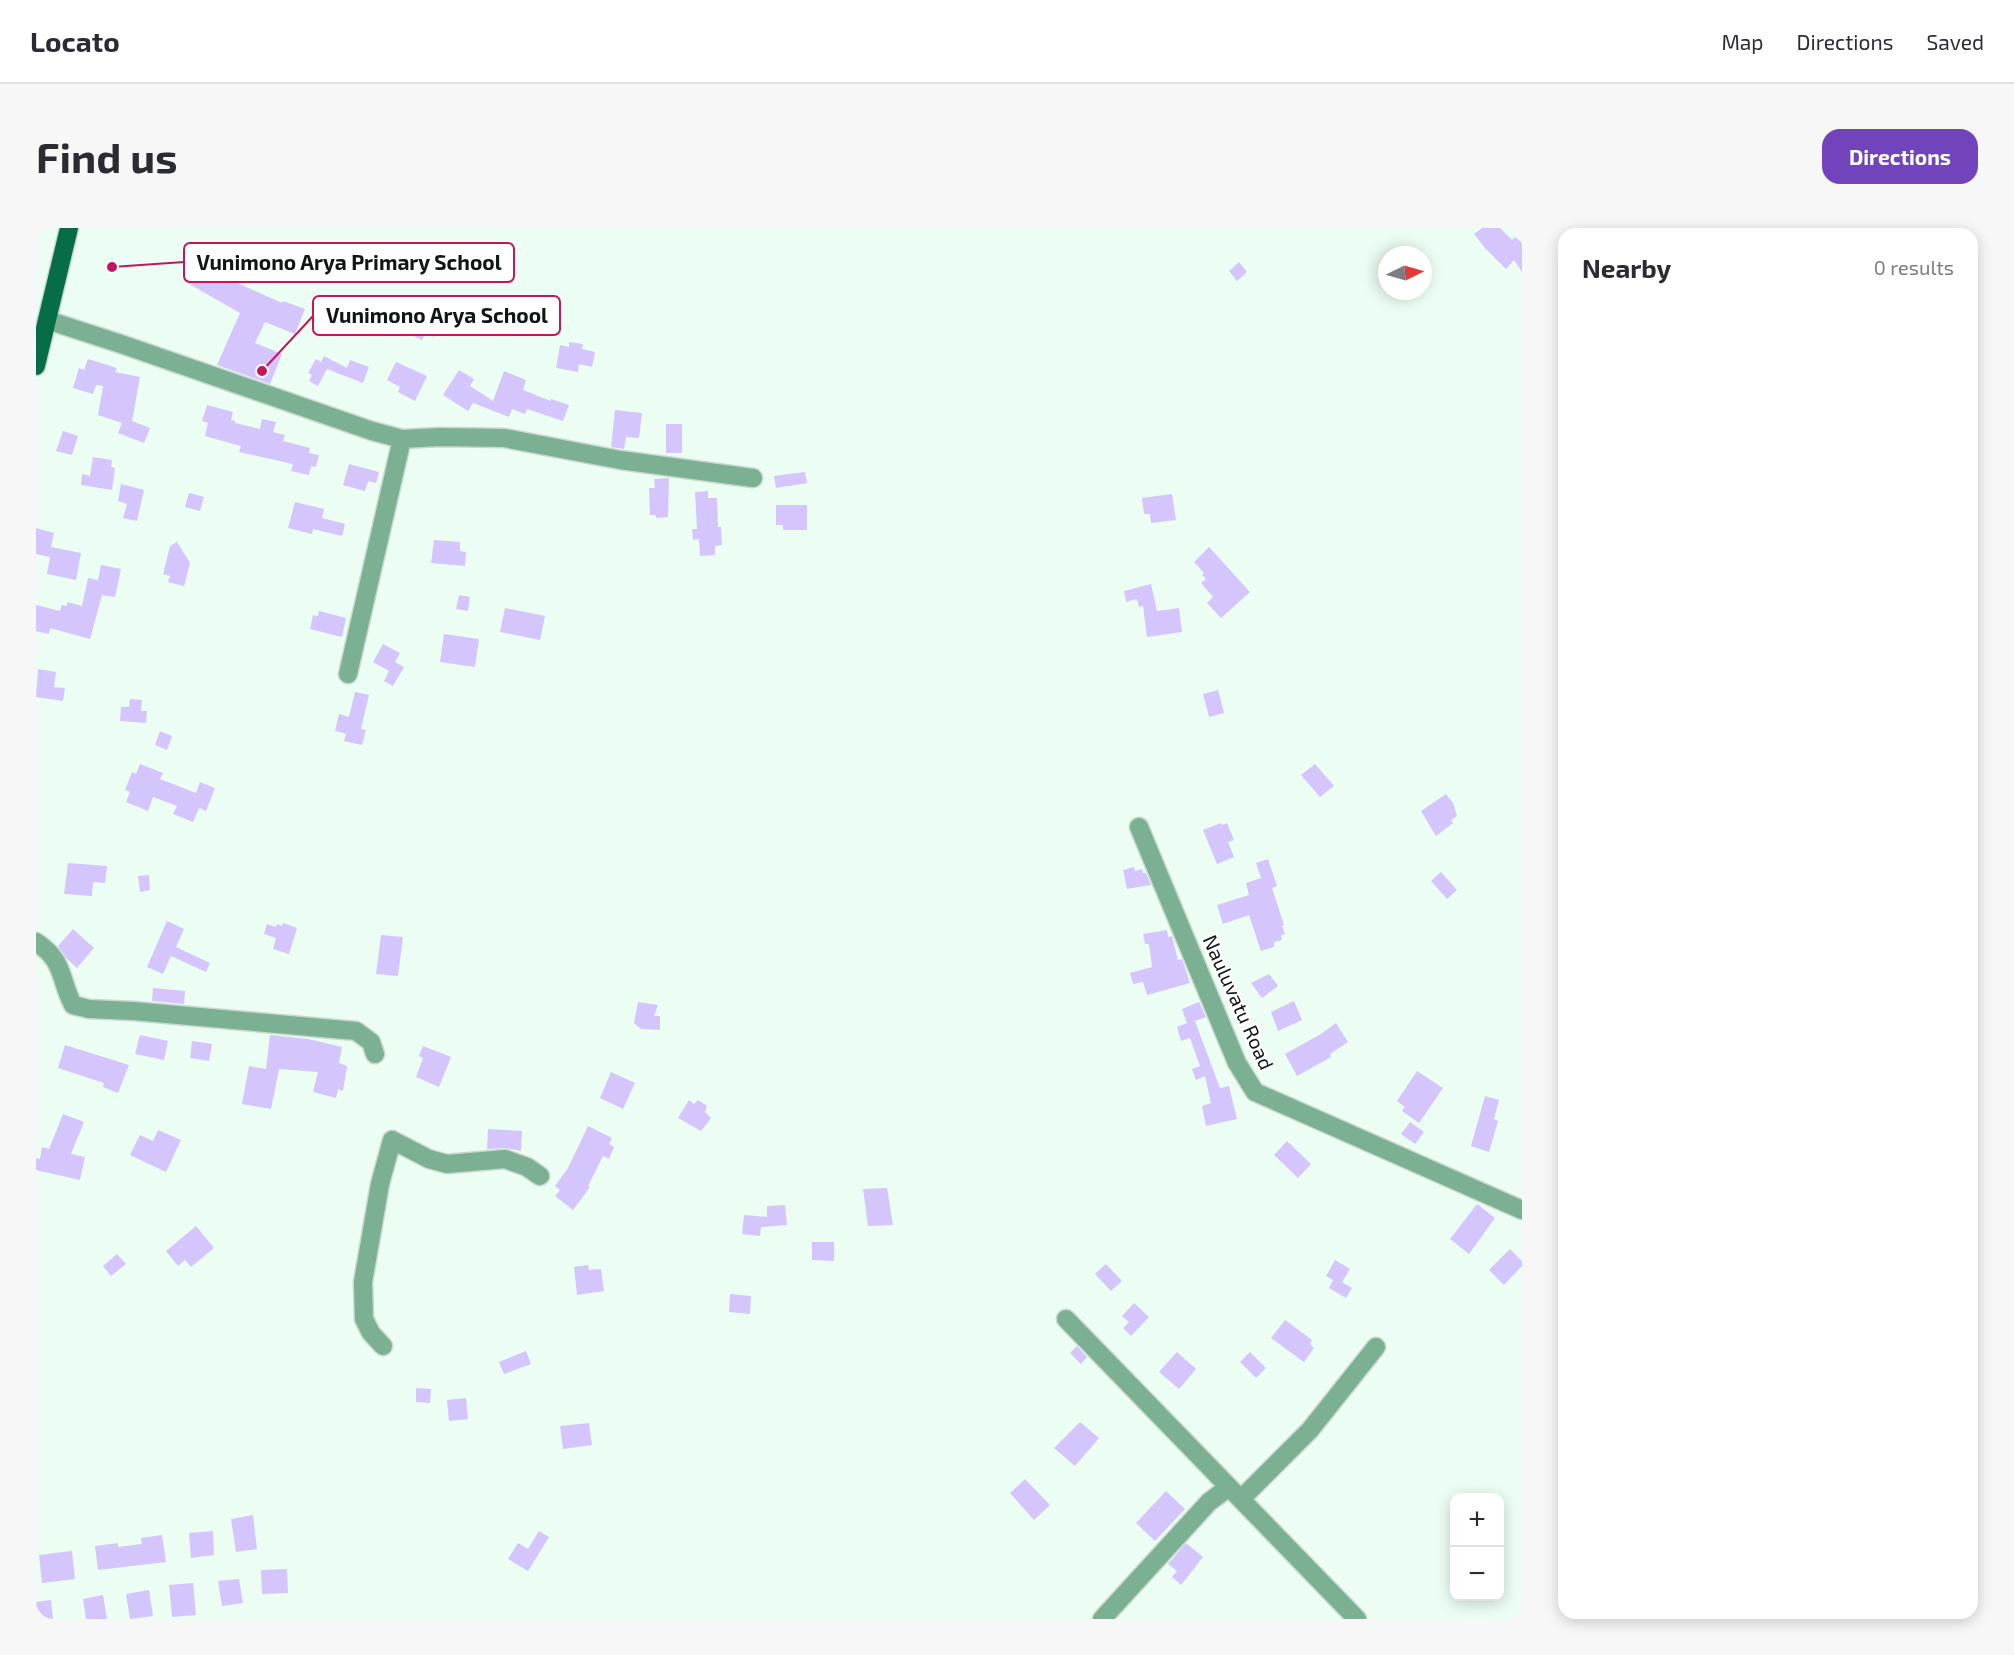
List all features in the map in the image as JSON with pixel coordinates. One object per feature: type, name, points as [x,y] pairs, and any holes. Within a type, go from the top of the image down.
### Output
[{"type":"main road","points":[[36,366],[69,228]]},
{"type":"street","points":[[47,320],[372,431],[402,439],[504,438],[620,460],[753,478]]},
{"type":"street","points":[[348,674],[402,439]]},
{"type":"street","name":"Nauluvatu Road","points":[[1139,827],[1237,1062],[1255,1092],[1522,1210]]},
{"type":"street","points":[[36,942],[47,949],[60,966],[67,993],[74,1005],[89,1009],[356,1031],[371,1042],[375,1054]]},
{"type":"street","points":[[383,1346],[371,1333],[364,1319],[363,1282],[380,1184],[392,1140],[438,1162],[447,1164],[505,1159],[527,1167],[540,1176]]},
{"type":"street","points":[[1066,1319],[1357,1619]]},
{"type":"street","points":[[1102,1619],[1209,1502],[1235,1493],[1310,1430],[1376,1347]]},
{"type":"building","points":[[1482,228],[1500,228],[1512,240],[1515,237],[1522,243],[1522,272],[1514,260],[1506,269],[1485,248],[1474,234]]},
{"type":"building","points":[[196,259],[235,282],[282,303],[283,301],[305,309],[295,334],[265,322],[255,343],[282,354],[270,384],[217,365],[240,313],[184,281]]},
{"type":"building","points":[[1239,262],[1247,272],[1237,281],[1229,271]]},
{"type":"building","points":[[419,304],[444,317],[434,337],[426,333],[422,340],[405,332]]},
{"type":"building","points":[[569,342],[583,344],[582,349],[595,352],[592,367],[579,364],[578,372],[556,368],[560,345],[569,347]]},
{"type":"building","points":[[324,356],[347,368],[350,360],[369,367],[363,383],[327,369],[318,386],[309,381],[312,375],[308,373],[316,359],[321,362]]},
{"type":"building","points":[[88,359],[117,368],[115,372],[140,377],[132,421],[150,428],[144,443],[118,433],[122,423],[98,415],[103,386],[96,385],[93,394],[73,388],[79,368],[84,370]]},
{"type":"building","points":[[396,362],[427,376],[415,401],[398,392],[400,387],[387,380]]},
{"type":"building","points":[[459,370],[474,379],[470,386],[493,401],[504,371],[526,380],[523,390],[569,405],[563,421],[527,409],[525,414],[512,409],[509,417],[473,403],[468,411],[443,395]]},
{"type":"building","points":[[207,405],[233,412],[231,420],[235,423],[260,429],[262,419],[276,422],[273,432],[285,435],[283,441],[310,448],[309,453],[319,455],[316,467],[311,466],[309,475],[291,471],[293,464],[239,452],[241,446],[205,436],[208,423],[202,421]]},
{"type":"building","points":[[615,410],[642,413],[639,438],[626,437],[624,449],[611,447]]},
{"type":"building","points":[[666,424],[682,424],[682,453],[666,453]]},
{"type":"building","points":[[63,431],[78,436],[72,455],[56,451]]},
{"type":"building","points":[[93,457],[112,460],[111,467],[115,468],[112,490],[81,485],[82,474],[90,476]]},
{"type":"building","points":[[349,464],[379,472],[376,483],[368,481],[365,491],[343,485]]},
{"type":"building","points":[[805,472],[807,483],[776,488],[774,476]]},
{"type":"building","points":[[669,478],[668,517],[656,518],[656,515],[650,515],[649,488],[655,488],[654,479]]},
{"type":"building","points":[[121,484],[144,490],[137,521],[123,518],[127,504],[118,501]]},
{"type":"building","points":[[708,491],[708,498],[717,498],[718,527],[721,527],[722,545],[715,546],[715,555],[700,556],[699,539],[693,540],[692,529],[697,529],[695,492]]},
{"type":"building","points":[[189,493],[204,497],[200,511],[185,507]]},
{"type":"building","points":[[1172,494],[1176,520],[1151,523],[1150,514],[1144,514],[1142,498]]},
{"type":"building","points":[[295,502],[324,509],[322,518],[345,524],[342,536],[313,529],[312,534],[288,528]]},
{"type":"building","points":[[776,505],[807,505],[807,530],[783,530],[783,525],[776,525]]},
{"type":"building","points":[[36,528],[54,533],[51,547],[81,553],[76,580],[47,574],[50,557],[36,554]]},
{"type":"building","points":[[434,540],[460,542],[460,551],[466,552],[465,566],[431,563]]},
{"type":"building","points":[[177,542],[190,563],[184,586],[168,582],[170,576],[163,574],[170,546]]},
{"type":"building","points":[[1209,547],[1250,592],[1221,618],[1207,603],[1213,597],[1201,583],[1206,579],[1202,575],[1204,573],[1194,562]]},
{"type":"building","points":[[101,565],[121,569],[115,597],[102,595],[90,639],[50,628],[49,634],[36,631],[36,605],[60,611],[62,605],[67,606],[67,602],[82,606],[88,578],[98,580]]},
{"type":"building","points":[[1151,584],[1157,611],[1179,608],[1182,632],[1147,637],[1143,606],[1139,607],[1137,599],[1126,602],[1124,591]]},
{"type":"building","points":[[459,595],[470,597],[468,611],[456,609]]},
{"type":"building","points":[[505,608],[545,616],[540,640],[500,632]]},
{"type":"building","points":[[319,611],[346,618],[342,637],[310,629],[313,615],[318,616]]},
{"type":"building","points":[[444,634],[479,639],[475,667],[440,662]]},
{"type":"building","points":[[383,644],[400,653],[395,662],[404,667],[393,686],[384,681],[389,671],[373,662]]},
{"type":"building","points":[[38,669],[56,672],[54,687],[65,688],[63,701],[36,697]]},
{"type":"building","points":[[1218,690],[1224,713],[1209,717],[1203,694]]},
{"type":"building","points":[[355,692],[369,695],[361,729],[366,730],[362,745],[344,741],[346,734],[335,731],[339,714],[349,717]]},
{"type":"building","points":[[130,699],[142,700],[141,711],[147,711],[146,723],[120,721],[121,707],[129,707]]},
{"type":"building","points":[[160,731],[172,736],[167,750],[155,745]]},
{"type":"building","points":[[140,764],[163,773],[160,779],[196,793],[200,782],[215,788],[206,811],[199,808],[193,822],[173,814],[177,806],[153,797],[148,811],[126,802],[130,792],[125,790],[132,772],[136,774]]},
{"type":"building","points":[[1315,764],[1334,786],[1320,797],[1301,775]]},
{"type":"building","points":[[1446,794],[1453,803],[1457,816],[1451,820],[1453,823],[1436,836],[1421,811]]},
{"type":"building","points":[[1221,823],[1222,825],[1227,823],[1234,840],[1228,842],[1234,857],[1217,864],[1203,830]]},
{"type":"building","points":[[1268,859],[1277,886],[1272,888],[1285,934],[1281,935],[1282,940],[1274,942],[1274,947],[1261,951],[1249,915],[1223,924],[1217,905],[1249,895],[1246,883],[1261,878],[1256,863]]},
{"type":"building","points":[[68,863],[107,866],[105,883],[93,882],[92,896],[64,894]]},
{"type":"building","points":[[1134,867],[1135,871],[1142,869],[1143,873],[1146,873],[1151,885],[1127,889],[1123,870]]},
{"type":"building","points":[[1441,872],[1457,890],[1447,899],[1431,881]]},
{"type":"building","points":[[149,875],[150,890],[140,892],[138,876]]},
{"type":"building","points":[[167,921],[184,929],[176,947],[210,963],[206,972],[171,956],[163,974],[147,967]]},
{"type":"building","points":[[283,923],[297,928],[289,954],[273,949],[276,938],[264,934],[267,924],[276,927],[277,924],[282,926]]},
{"type":"building","points":[[73,929],[94,948],[77,968],[58,946]]},
{"type":"building","points":[[1167,930],[1168,937],[1172,936],[1178,960],[1182,959],[1190,983],[1147,995],[1143,982],[1133,984],[1130,973],[1152,967],[1149,944],[1145,944],[1143,934]]},
{"type":"building","points":[[381,935],[403,937],[398,976],[376,974]]},
{"type":"building","points":[[1269,974],[1278,986],[1262,998],[1251,983]]},
{"type":"building","points":[[153,988],[185,991],[184,1004],[152,1001]]},
{"type":"building","points":[[1294,1001],[1302,1020],[1278,1031],[1271,1012]]},
{"type":"building","points":[[638,1002],[658,1005],[654,1016],[660,1016],[660,1030],[641,1029],[634,1023]]},
{"type":"building","points":[[1199,1002],[1206,1017],[1195,1021],[1220,1088],[1229,1086],[1237,1119],[1206,1126],[1202,1106],[1211,1103],[1205,1076],[1196,1080],[1192,1069],[1200,1066],[1190,1038],[1181,1041],[1177,1027],[1187,1023],[1182,1009]]},
{"type":"building","points":[[1336,1023],[1348,1042],[1330,1054],[1331,1057],[1297,1076],[1285,1054]]},
{"type":"building","points":[[140,1035],[168,1041],[164,1060],[135,1054]]},
{"type":"building","points":[[270,1035],[308,1039],[342,1047],[339,1063],[347,1066],[343,1091],[338,1089],[336,1098],[313,1092],[318,1072],[279,1069],[271,1109],[242,1104],[249,1066],[266,1069]]},
{"type":"building","points":[[192,1041],[212,1044],[209,1061],[190,1058]]},
{"type":"building","points":[[65,1045],[129,1065],[118,1093],[103,1087],[104,1083],[58,1068]]},
{"type":"building","points":[[423,1046],[451,1057],[439,1087],[416,1077],[423,1058],[419,1056]]},
{"type":"building","points":[[1417,1071],[1443,1088],[1419,1123],[1402,1111],[1405,1107],[1397,1101]]},
{"type":"building","points":[[611,1072],[635,1083],[623,1109],[600,1098]]},
{"type":"building","points":[[1485,1096],[1499,1100],[1494,1119],[1498,1121],[1489,1152],[1471,1146]]},
{"type":"building","points":[[689,1100],[694,1104],[698,1100],[707,1106],[705,1112],[711,1118],[701,1131],[678,1118]]},
{"type":"building","points":[[63,1114],[84,1122],[71,1154],[85,1157],[80,1180],[36,1170],[36,1158],[40,1159],[42,1147],[49,1149]]},
{"type":"building","points":[[1410,1122],[1424,1132],[1415,1144],[1401,1134]]},
{"type":"building","points":[[588,1126],[612,1138],[609,1144],[614,1147],[609,1159],[603,1156],[588,1186],[590,1187],[573,1210],[555,1196],[560,1190],[555,1186],[568,1168]]},
{"type":"building","points":[[488,1129],[522,1131],[521,1151],[505,1148],[487,1149]]},
{"type":"building","points":[[158,1130],[181,1140],[166,1172],[130,1155],[140,1135],[153,1141]]},
{"type":"building","points":[[1287,1141],[1311,1164],[1298,1178],[1274,1155]]},
{"type":"building","points":[[887,1188],[893,1225],[868,1226],[863,1189]]},
{"type":"building","points":[[1477,1204],[1495,1218],[1469,1254],[1450,1239]]},
{"type":"building","points":[[785,1205],[787,1225],[761,1227],[760,1236],[742,1234],[744,1215],[767,1217],[767,1206]]},
{"type":"building","points":[[196,1226],[214,1248],[191,1267],[185,1260],[178,1266],[166,1251]]},
{"type":"building","points":[[812,1242],[834,1242],[834,1261],[812,1260]]},
{"type":"building","points":[[1510,1249],[1522,1261],[1522,1266],[1504,1285],[1489,1270]]},
{"type":"building","points":[[117,1254],[126,1264],[111,1276],[103,1266]]},
{"type":"building","points":[[1335,1260],[1350,1269],[1342,1282],[1352,1288],[1346,1298],[1329,1288],[1333,1280],[1326,1276]]},
{"type":"building","points":[[1106,1264],[1122,1281],[1111,1291],[1095,1274]]},
{"type":"building","points":[[588,1265],[589,1270],[601,1269],[604,1291],[577,1295],[574,1267]]},
{"type":"building","points":[[730,1294],[751,1296],[750,1314],[729,1312]]},
{"type":"building","points":[[1134,1303],[1149,1317],[1131,1336],[1123,1328],[1129,1322],[1122,1316]]},
{"type":"building","points":[[1285,1320],[1312,1340],[1310,1344],[1314,1348],[1304,1362],[1271,1338]]},
{"type":"building","points":[[1077,1346],[1087,1357],[1081,1364],[1070,1353]]},
{"type":"building","points":[[526,1351],[531,1364],[504,1374],[499,1362]]},
{"type":"building","points":[[1177,1352],[1196,1369],[1179,1389],[1159,1372]]},
{"type":"building","points":[[1250,1352],[1266,1368],[1256,1378],[1240,1362]]},
{"type":"building","points":[[416,1388],[431,1389],[430,1403],[416,1402]]},
{"type":"building","points":[[466,1398],[468,1419],[449,1421],[447,1400]]},
{"type":"building","points":[[1080,1422],[1099,1438],[1075,1466],[1054,1448]]},
{"type":"building","points":[[589,1423],[592,1445],[563,1449],[560,1426]]},
{"type":"building","points":[[1025,1479],[1050,1505],[1034,1520],[1010,1493]]},
{"type":"building","points":[[1166,1491],[1185,1509],[1155,1541],[1136,1523]]},
{"type":"building","points":[[253,1515],[257,1549],[236,1552],[231,1519]]},
{"type":"building","points":[[213,1531],[214,1555],[191,1558],[189,1533]]},
{"type":"building","points":[[539,1531],[549,1537],[528,1571],[508,1559],[518,1543],[528,1549]]},
{"type":"building","points":[[162,1535],[166,1562],[98,1570],[95,1546],[118,1543],[118,1547],[142,1544],[141,1538]]},
{"type":"building","points":[[1186,1543],[1203,1557],[1181,1585],[1172,1577],[1177,1571],[1168,1564]]},
{"type":"building","points":[[72,1551],[75,1579],[42,1583],[39,1555]]},
{"type":"building","points":[[287,1569],[288,1593],[262,1594],[261,1570]]},
{"type":"building","points":[[239,1579],[243,1603],[222,1606],[218,1581]]},
{"type":"building","points":[[193,1583],[196,1615],[172,1617],[169,1585]]},
{"type":"building","points":[[149,1590],[153,1616],[130,1619],[126,1594]]},
{"type":"building","points":[[103,1595],[107,1619],[86,1619],[83,1599]]},
{"type":"building","points":[[51,1600],[53,1619],[36,1619],[36,1602]]},
{"type":"place","name":"Vunimono Arya Primary School","points":[[112,267]]},
{"type":"place","name":"Vunimono Arya School","points":[[262,371]]}]
